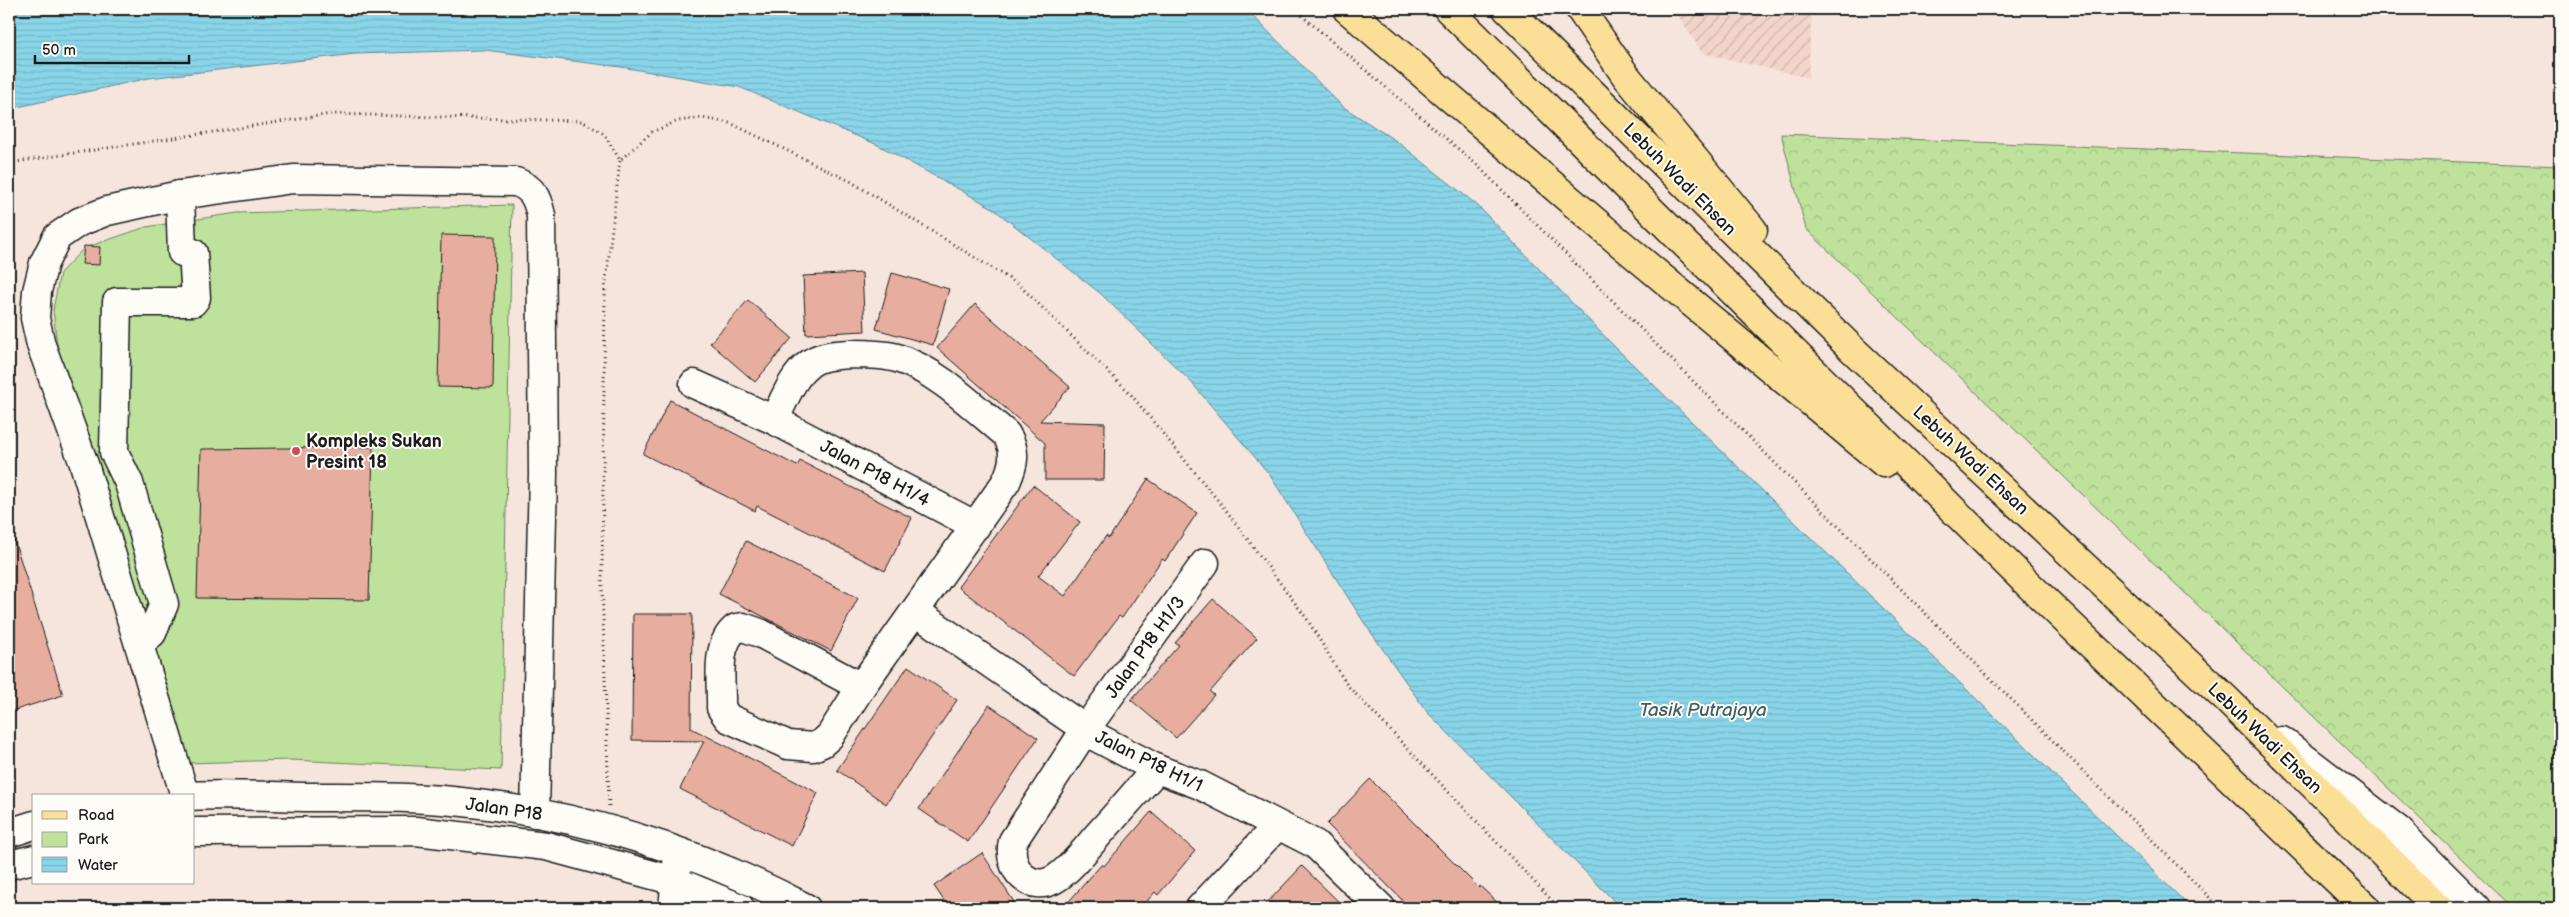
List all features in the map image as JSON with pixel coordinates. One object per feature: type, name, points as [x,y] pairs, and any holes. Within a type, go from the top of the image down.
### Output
[{"type":"main road","points":[[1347,9],[1619,242],[2029,584]]},
{"type":"main road","points":[[1448,9],[2029,584],[2366,908]]},
{"type":"main road","name":"Lebuh Wadi Ehsan","points":[[1507,9],[1852,349],[2225,698],[2438,908]]},
{"type":"main road","points":[[1580,9],[1626,76],[1852,349]]},
{"type":"street","points":[[184,794],[84,464],[41,345],[35,318],[37,290],[44,263],[57,237],[79,222],[107,211],[180,195],[302,179],[516,182],[525,185],[536,196],[540,215],[542,474],[535,813]]},
{"type":"street","points":[[140,644],[152,633],[164,604],[129,483],[114,452],[117,302],[192,302],[196,298],[180,195]]},
{"type":"street","points":[[774,420],[806,366],[822,358],[840,354],[868,354],[896,358],[931,375],[1006,434],[1013,444],[1014,458],[1011,471],[976,526],[861,687],[830,736],[822,743],[813,747],[788,745],[723,714],[721,708],[722,660],[725,641],[736,628],[743,627],[760,633],[861,687]]},
{"type":"street","name":"Jalan P18 H1/4","points":[[694,384],[774,420],[976,526]]},
{"type":"street","points":[[84,464],[114,452]]},
{"type":"street","name":"Jalan P18 H1/3","points":[[1157,769],[1073,863],[1056,878],[1048,882],[1029,881],[1015,869],[1010,851],[1013,841],[1085,730],[1205,563]]},
{"type":"street","name":"Jalan P18 H1/1","points":[[916,612],[1085,730],[1157,769],[1200,785],[1315,844],[1380,908]]},
{"type":"street","points":[[2225,698],[2398,830],[2476,908]]},
{"type":"street","name":"Jalan P18","points":[[195,796],[386,798],[479,803],[570,819],[690,856],[757,882],[806,908]]},
{"type":"street","points":[[9,834],[32,826]]},
{"type":"street","points":[[1200,908],[1277,826]]},
{"type":"street","name":"Jalan P18","points":[[195,832],[416,831],[546,846],[740,908]]},
{"type":"street","points":[[673,908],[690,893],[690,856]]},
{"type":"street","points":[[9,866],[32,860]]},
{"type":"path","points":[[1294,9],[1476,164],[2220,908]]},
{"type":"path","points":[[612,831],[608,797],[602,583],[603,394],[605,289],[620,160]]},
{"type":"shaded area","points":[[1674,9],[1812,9],[1808,78],[1702,53]]},
{"type":"green space","points":[[1781,134],[2560,166],[2560,908],[2513,908],[1806,229]]},
{"type":"green space","name":"Kompleks Sukan Presint 18","points":[[512,205],[501,770],[290,760],[185,763],[59,363],[53,310],[60,273],[84,248],[146,227],[237,213]]},
{"type":"water","name":"Tasik Putrajaya","points":[[9,9],[1246,9],[1342,106],[1399,143],[1477,205],[1615,347],[2191,908],[1621,908],[1427,712],[1365,624],[1269,474],[1191,382],[1101,294],[991,207],[878,145],[739,87],[621,67],[484,50],[355,54],[149,78],[9,109]]},
{"type":"building","points":[[441,235],[495,236],[493,388],[438,387]]},
{"type":"building","points":[[84,246],[100,247],[99,265],[82,264]]},
{"type":"building","points":[[862,273],[865,331],[806,334],[803,276]]},
{"type":"building","points":[[892,273],[949,289],[933,345],[876,329]]},
{"type":"building","points":[[748,300],[792,338],[755,382],[710,343]]},
{"type":"building","points":[[975,304],[1070,387],[1040,421],[1105,423],[1104,480],[1045,480],[1045,443],[937,348]]},
{"type":"building","points":[[670,400],[797,466],[800,461],[912,518],[885,571],[757,506],[755,511],[643,454]]},
{"type":"building","points":[[373,447],[369,600],[197,598],[201,449]]},
{"type":"building","points":[[1148,479],[1197,513],[1165,561],[1162,559],[1122,618],[1119,616],[1074,676],[958,587],[1033,485],[1080,522],[1038,576],[1065,596],[1106,536],[1109,538]]},
{"type":"building","points":[[12,533],[63,695],[12,711],[9,699],[9,534]]},
{"type":"building","points":[[746,541],[858,598],[831,651],[719,594]]},
{"type":"building","points":[[1213,599],[1257,638],[1210,692],[1214,695],[1176,738],[1131,700],[1179,645],[1175,643]]},
{"type":"building","points":[[633,614],[692,614],[691,728],[818,793],[792,846],[680,789],[704,741],[632,740]]},
{"type":"building","points":[[908,666],[957,700],[886,804],[837,770]]},
{"type":"building","points":[[989,705],[1038,738],[968,842],[919,809]]},
{"type":"building","points":[[1370,779],[1479,888],[1480,886],[1503,908],[1410,908],[1327,824]]},
{"type":"building","points":[[1151,812],[1195,851],[1158,895],[1155,892],[1141,908],[1063,908],[1102,864],[1104,866]]},
{"type":"building","points":[[982,853],[1014,902],[1006,908],[949,908],[934,886]]},
{"type":"building","points":[[1302,866],[1345,908],[1262,908]]},
{"type":"place","name":"Kompleks Sukan Presint 18","points":[[296,451]]}]
